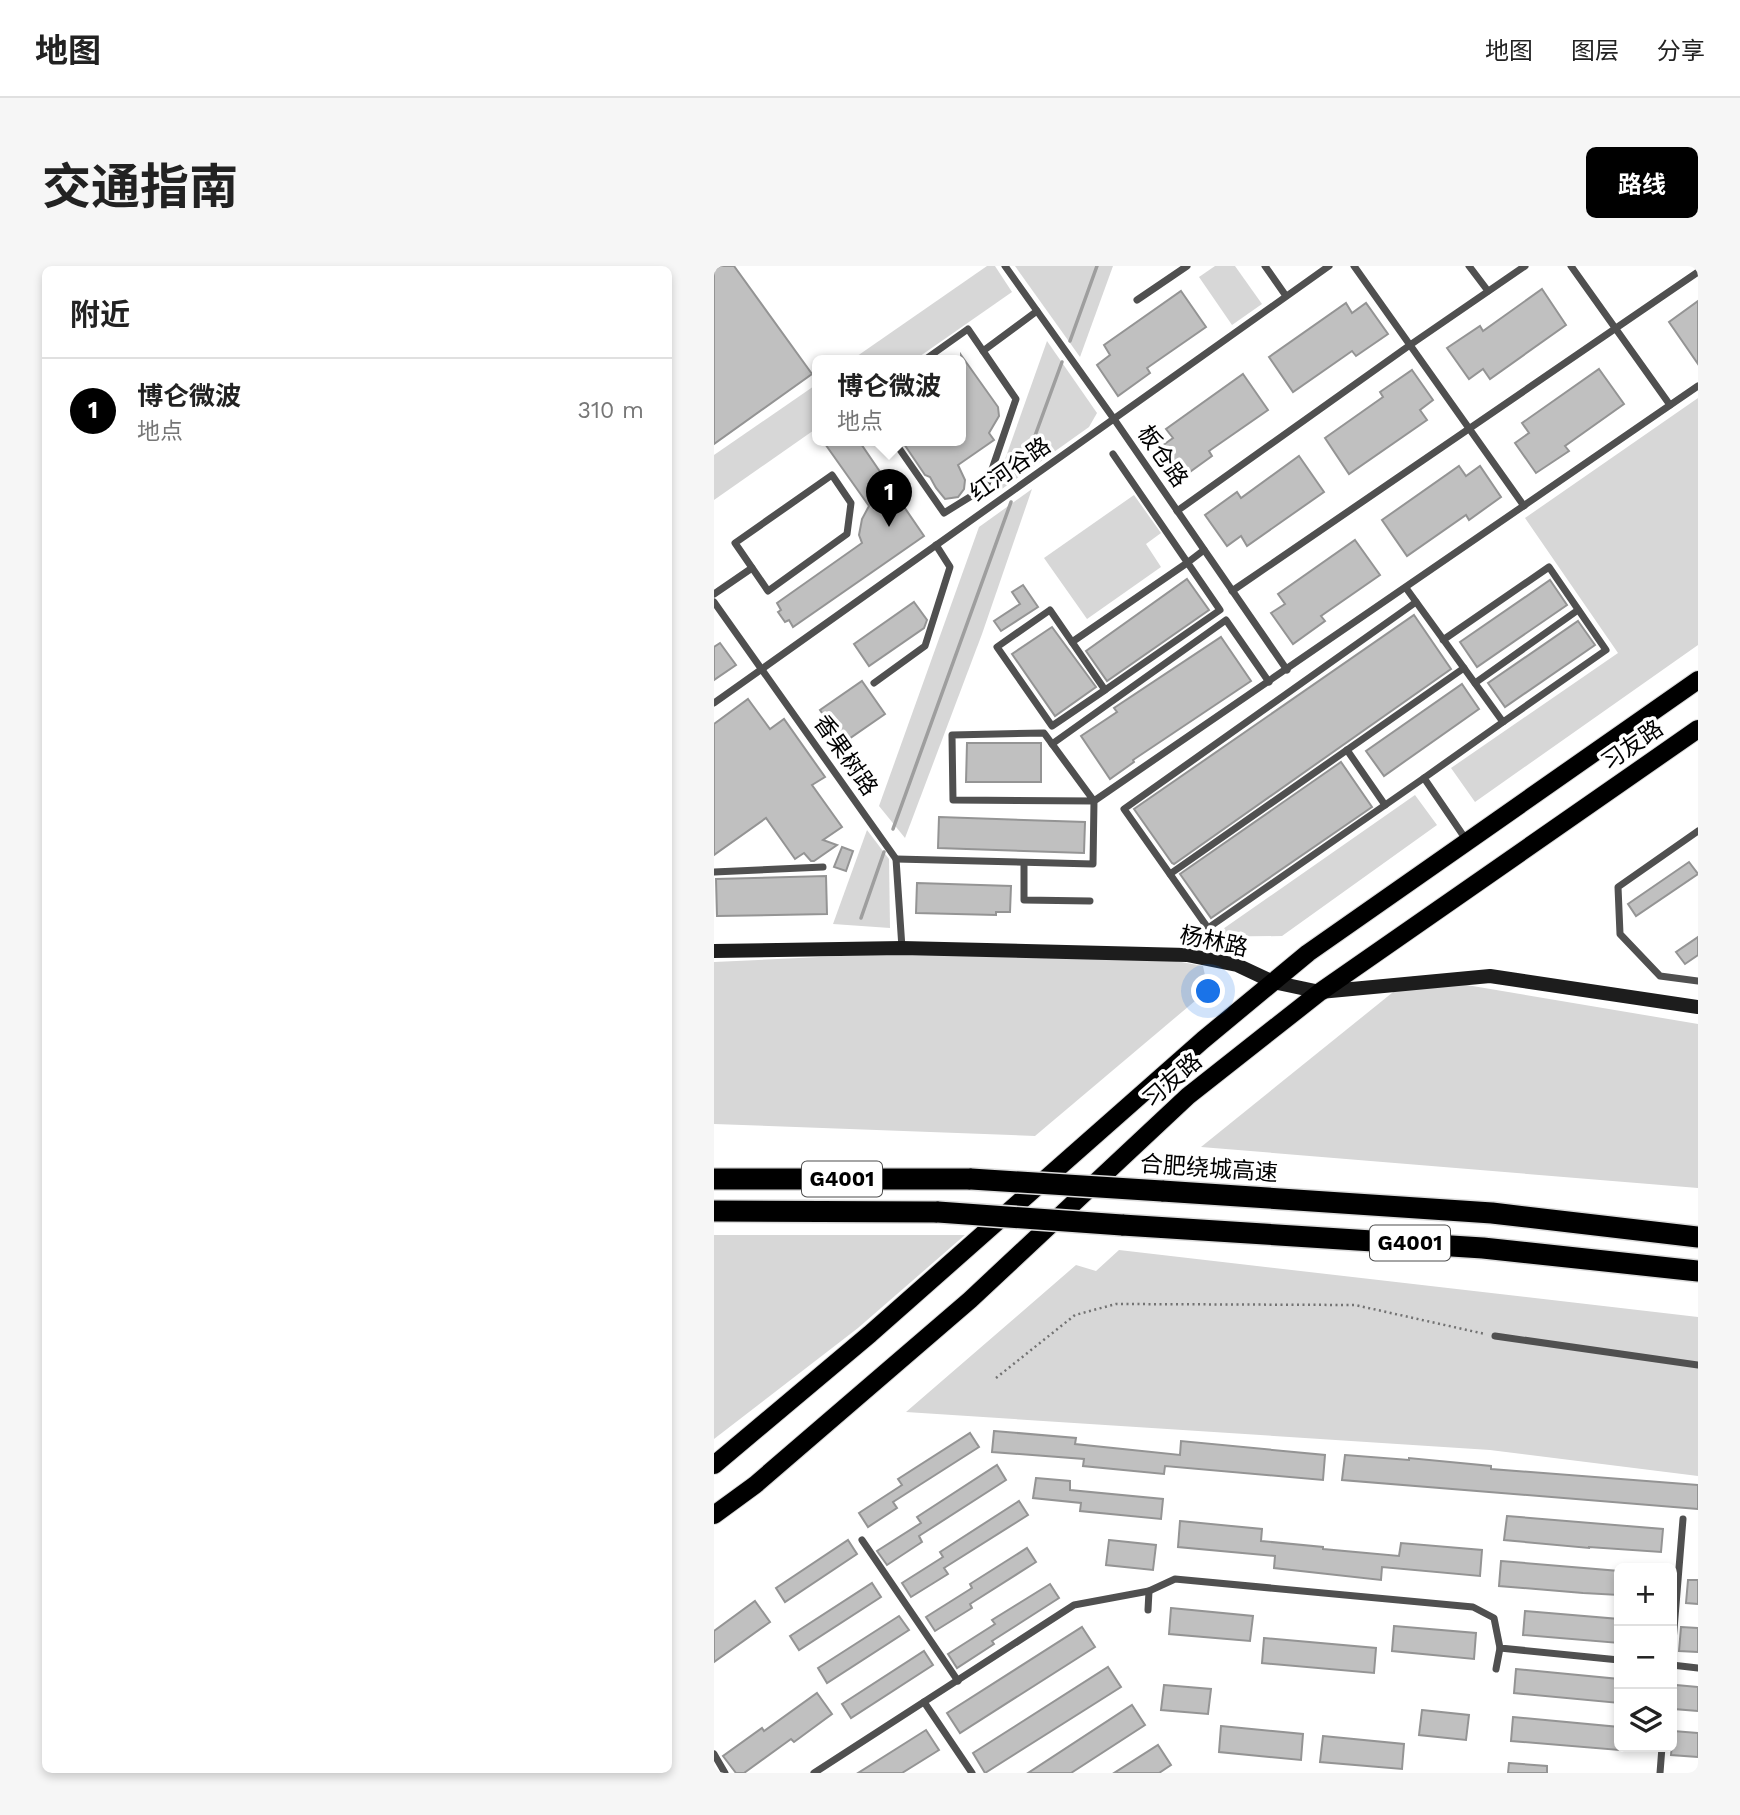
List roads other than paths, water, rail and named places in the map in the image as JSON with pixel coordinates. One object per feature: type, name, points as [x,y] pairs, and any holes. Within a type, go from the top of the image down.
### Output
[{"type":"highway","name":"合肥绕城高速","points":[[714,1179],[971,1179],[1492,1213],[1698,1237]]},
{"type":"highway","name":"G4001","points":[[714,1210],[938,1212],[1483,1248],[1698,1271]]},
{"type":"main road","name":"习友路","points":[[714,1465],[870,1334],[1203,1040],[1308,953],[1698,680]]},
{"type":"main road","name":"习友路","points":[[714,1515],[755,1485],[970,1300],[1188,1096],[1320,992],[1698,729]]},
{"type":"street","name":"杨林路","points":[[714,951],[902,948],[1187,955],[1237,965],[1273,982],[1320,992],[1490,976],[1698,1007]]},
{"type":"lane","name":"板仓路","points":[[1005,266],[1114,419],[1286,670]]},
{"type":"lane","points":[[1137,300],[1187,266]]},
{"type":"lane","points":[[1265,266],[1286,296]]},
{"type":"lane","name":"红河谷路","points":[[714,703],[1329,266]]},
{"type":"lane","points":[[1354,266],[1524,506]]},
{"type":"lane","points":[[1469,266],[1488,291]]},
{"type":"lane","points":[[1177,511],[1525,266]]},
{"type":"lane","points":[[1571,266],[1670,405]]},
{"type":"lane","points":[[1232,592],[1616,328],[1698,268]]},
{"type":"lane","points":[[983,351],[1037,311]]},
{"type":"lane","points":[[897,446],[944,513],[986,486],[1016,399],[968,329],[931,355]]},
{"type":"lane","points":[[902,948],[896,859],[1093,864],[1094,802],[1044,733],[952,735],[953,800],[1094,802],[1698,386]]},
{"type":"lane","points":[[1105,690],[1049,610],[997,647],[1052,726],[1105,690],[1220,610],[1113,454]]},
{"type":"lane","points":[[832,475],[851,503],[847,534],[768,591],[752,568],[736,543],[832,475]]},
{"type":"lane","points":[[874,683],[925,646],[950,567],[936,545]]},
{"type":"lane","points":[[1072,642],[1204,551]]},
{"type":"lane","points":[[1416,603],[1124,809],[1208,928],[1606,650],[1549,567],[1444,640]]},
{"type":"lane","points":[[714,594],[752,568]]},
{"type":"lane","points":[[1406,588],[1503,722]]},
{"type":"lane","name":"香果树路","points":[[714,602],[896,859]]},
{"type":"lane","points":[[1475,683],[1578,610]]},
{"type":"lane","points":[[1052,744],[1226,620],[1269,682]]},
{"type":"lane","points":[[1170,874],[1464,668]]},
{"type":"lane","points":[[1347,750],[1385,805]]},
{"type":"lane","points":[[1424,778],[1467,842]]},
{"type":"lane","points":[[1698,831],[1618,887],[1620,934],[1660,976],[1698,981]]},
{"type":"lane","points":[[1024,863],[1024,900],[1090,901]]},
{"type":"lane","points":[[714,872],[822,867]]},
{"type":"lane","points":[[1495,1336],[1698,1365]]},
{"type":"lane","points":[[1674,1626],[1683,1519]]},
{"type":"lane","points":[[862,1540],[958,1681]]},
{"type":"lane","points":[[814,1773],[1074,1605],[1149,1591],[1175,1579],[1473,1607],[1494,1618],[1500,1648],[1496,1669]]},
{"type":"lane","points":[[1147,1610],[1149,1591]]},
{"type":"lane","points":[[1500,1648],[1614,1659]]},
{"type":"lane","points":[[1677,1666],[1698,1668]]},
{"type":"lane","points":[[924,1702],[972,1773]]},
{"type":"lane","points":[[1660,1773],[1662,1752]]},
{"type":"lane","points":[[714,1754],[725,1773]]},
{"type":"waterway","points":[[1070,341],[1097,266]]},
{"type":"waterway","points":[[1021,474],[1062,362]]},
{"type":"waterway","points":[[893,829],[1011,502]]},
{"type":"waterway","points":[[861,918],[884,852]]},
{"type":"place","name":"博仑微波","points":[[889,527]]}]
